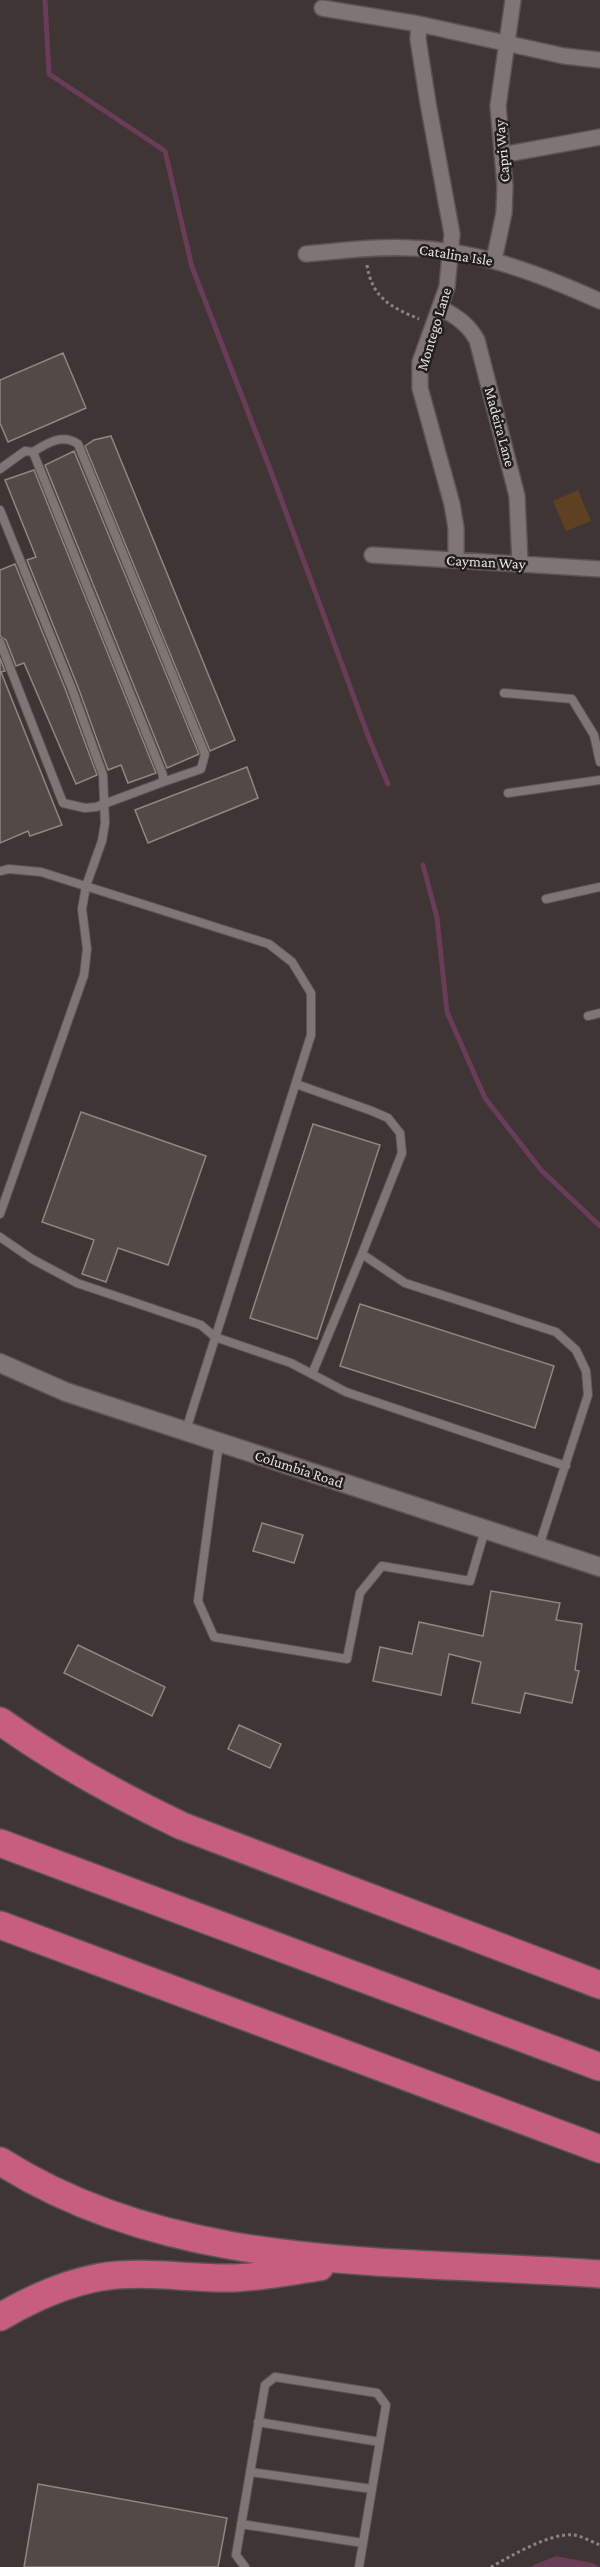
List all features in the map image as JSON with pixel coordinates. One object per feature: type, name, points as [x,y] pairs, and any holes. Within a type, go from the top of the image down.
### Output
[{"type":"highway","points":[[0,1721],[74,1771],[121,1797],[182,1826],[600,1985]]},
{"type":"highway","points":[[0,1843],[600,2067]]},
{"type":"highway","points":[[0,1925],[600,2149]]},
{"type":"highway","points":[[0,2162],[54,2192],[111,2215],[162,2231],[275,2251],[366,2262],[600,2274]]},
{"type":"highway","points":[[0,2317],[19,2306],[66,2286],[102,2277],[162,2275],[234,2278],[366,2262]]},
{"type":"street","name":"Capri Way","points":[[494,260],[504,213],[505,186],[498,106],[513,0]]},
{"type":"street","points":[[322,8],[418,24],[564,56],[600,60]]},
{"type":"street","name":"Montego Lane","points":[[418,24],[428,103],[452,234],[447,287],[441,309],[420,362],[419,375],[420,388],[453,512],[456,528],[456,561]]},
{"type":"street","points":[[502,155],[600,137]]},
{"type":"street","name":"Catalina Isle","points":[[306,254],[414,248],[452,253],[494,260],[533,272],[600,301]]},
{"type":"street","name":"Madeira Lane","points":[[441,309],[462,321],[470,328],[477,340],[517,496],[520,522],[520,564]]},
{"type":"street","name":"Cayman Way","points":[[372,555],[600,569]]},
{"type":"street","name":"Columbia Road","points":[[0,1363],[66,1392],[600,1568]]},
{"type":"lane","points":[[0,469],[25,451],[33,452],[47,443],[62,438],[71,439],[78,444],[205,754],[201,769],[85,808],[63,803],[0,642]]},
{"type":"lane","points":[[33,452],[163,775],[163,782]]},
{"type":"lane","points":[[0,510],[72,689],[103,776],[105,823],[102,841],[86,886],[82,909],[87,949],[84,975],[0,1214]]},
{"type":"lane","points":[[504,693],[572,699],[594,735],[600,762]]},
{"type":"lane","points":[[508,793],[600,780]]},
{"type":"lane","points":[[0,871],[9,869],[41,872],[269,944],[292,962],[311,993],[311,1035],[185,1432]]},
{"type":"lane","points":[[546,898],[600,887]]},
{"type":"lane","points":[[588,1016],[600,1013]]},
{"type":"lane","points":[[296,1084],[388,1118],[400,1133],[402,1153],[312,1374]]},
{"type":"lane","points":[[0,1238],[32,1259],[77,1283],[201,1325],[215,1337],[291,1363],[346,1392],[566,1466]]},
{"type":"lane","points":[[362,1254],[405,1283],[556,1332],[576,1350],[586,1371],[588,1395],[539,1547]]},
{"type":"lane","points":[[219,1443],[198,1601],[214,1637],[347,1659],[360,1593],[382,1566],[470,1581],[485,1530]]},
{"type":"lane","points":[[245,2567],[236,2555],[265,2385],[275,2376],[377,2393],[386,2405],[359,2567]]},
{"type":"lane","points":[[258,2422],[380,2442]]},
{"type":"lane","points":[[250,2472],[372,2489]]},
{"type":"lane","points":[[242,2524],[363,2543]]},
{"type":"path","points":[[364,249],[369,282],[384,301],[435,325]]},
{"type":"path","points":[[491,2567],[515,2554],[558,2537],[574,2535],[600,2546]]},
{"type":"shaded area","points":[[578,490],[591,521],[566,531],[553,501]]},
{"type":"shaded area","points":[[556,2556],[593,2563],[600,2567],[529,2567]]},
{"type":"building","points":[[63,353],[86,408],[8,442],[0,423],[0,380]]},
{"type":"building","points":[[111,436],[235,740],[210,751],[85,446],[94,440]]},
{"type":"building","points":[[74,451],[199,754],[167,768],[45,465]]},
{"type":"building","points":[[34,470],[156,773],[128,783],[121,765],[108,770],[78,687],[27,560],[36,557],[5,480]]},
{"type":"building","points":[[15,564],[97,775],[76,784],[24,663],[16,666],[6,640],[0,636],[0,570]]},
{"type":"building","points":[[0,658],[5,671],[1,672],[62,825],[30,836],[28,831],[0,843]]},
{"type":"building","points":[[247,767],[258,798],[148,843],[135,810]]},
{"type":"building","points":[[81,1112],[206,1156],[168,1265],[118,1248],[106,1282],[82,1274],[94,1240],[42,1222]]},
{"type":"building","points":[[313,1124],[380,1145],[317,1339],[250,1318]]},
{"type":"building","points":[[360,1304],[554,1366],[535,1428],[340,1366]]},
{"type":"building","points":[[262,1523],[303,1535],[294,1563],[253,1551]]},
{"type":"building","points":[[491,1591],[560,1603],[556,1620],[582,1624],[575,1670],[579,1671],[572,1703],[525,1693],[520,1713],[472,1703],[481,1662],[449,1654],[441,1695],[373,1681],[380,1647],[412,1654],[419,1622],[483,1636]]},
{"type":"building","points":[[78,1645],[165,1687],[152,1716],[64,1673]]},
{"type":"building","points":[[239,1725],[281,1744],[270,1768],[228,1749]]},
{"type":"building","points":[[38,2484],[227,2518],[218,2567],[24,2567]]},
{"type":"waterway","points":[[45,0],[49,74],[165,151],[192,267],[388,784]]},
{"type":"waterway","points":[[423,865],[437,918],[447,1012],[485,1098],[541,1170],[600,1226]]}]
